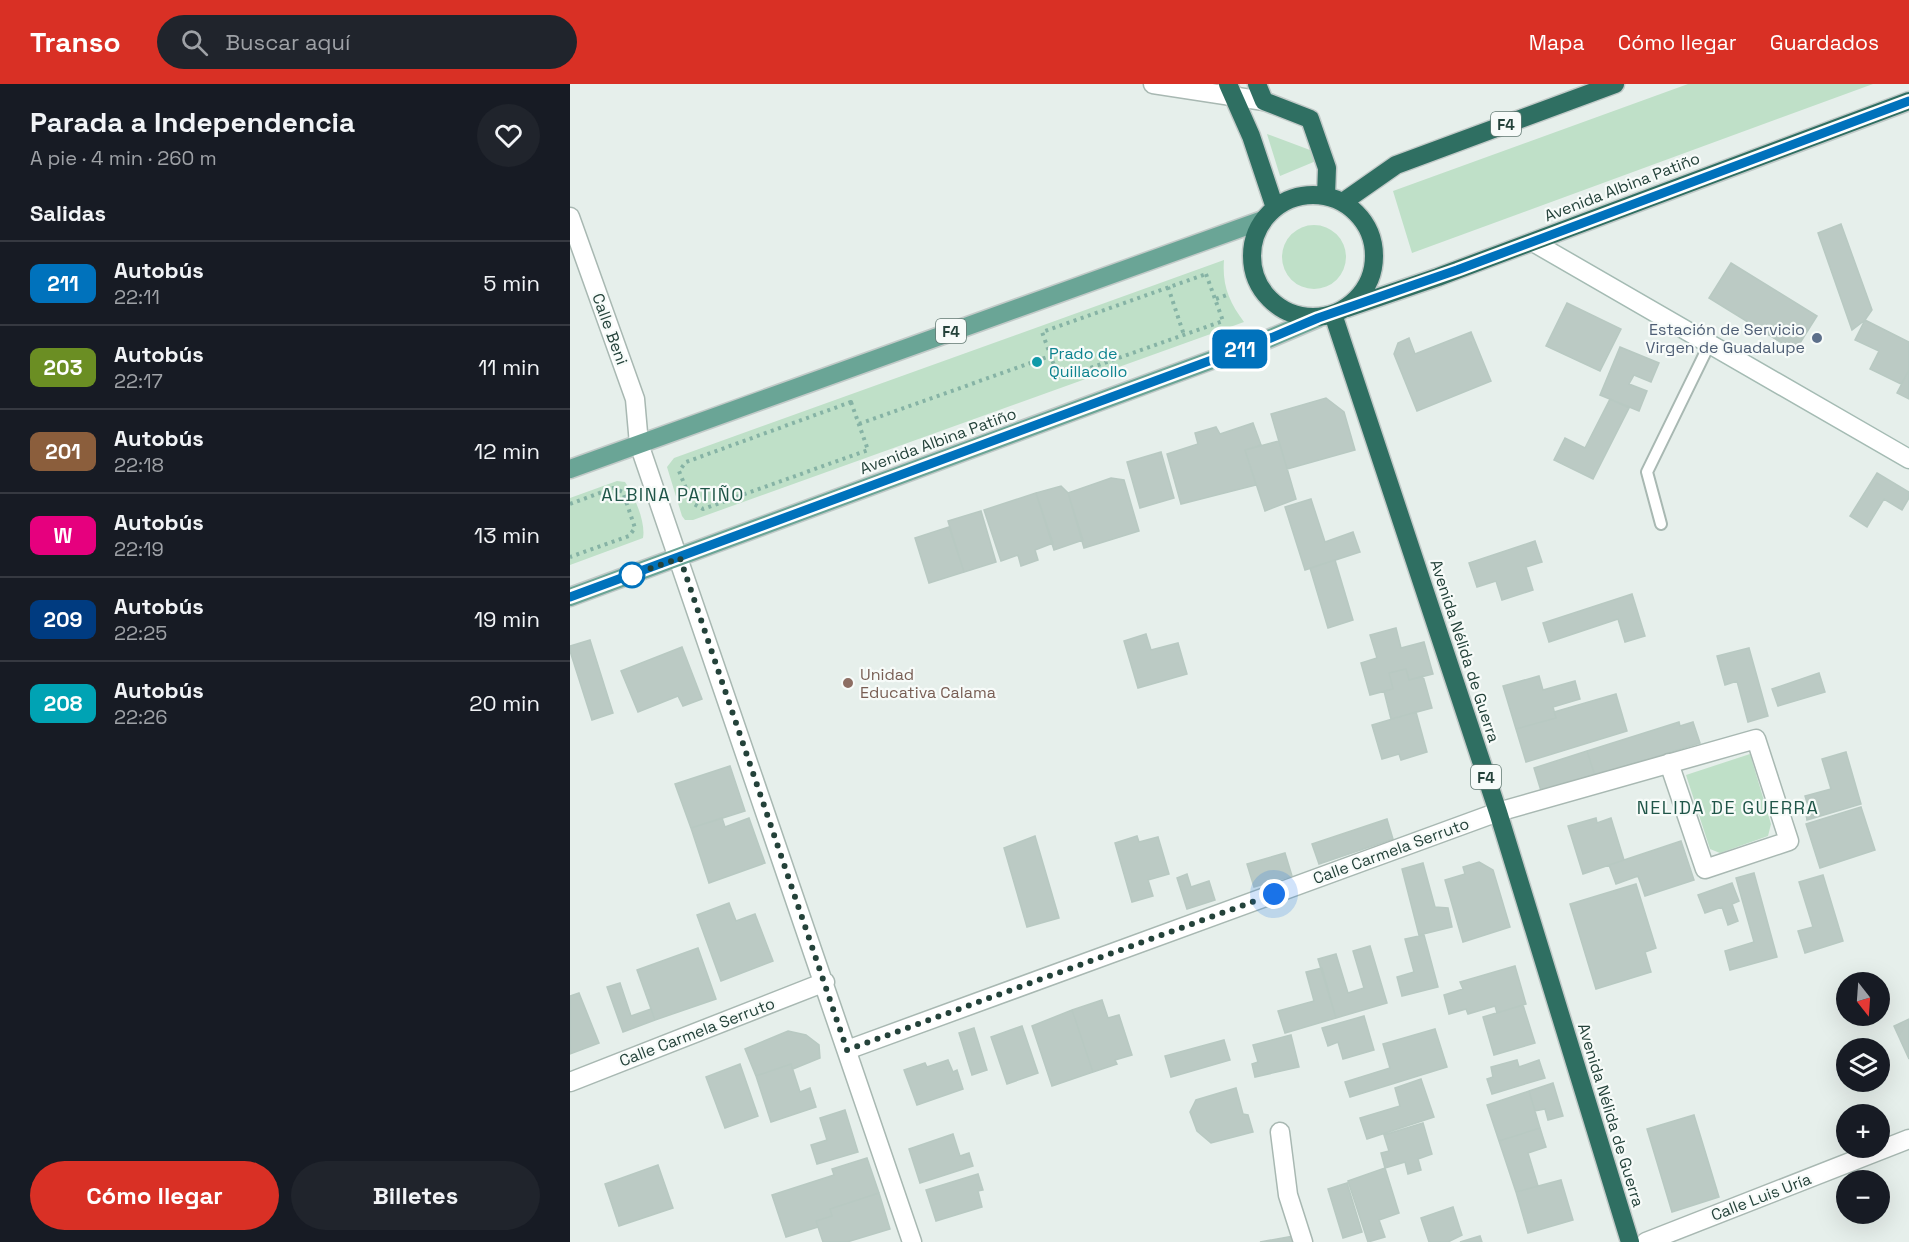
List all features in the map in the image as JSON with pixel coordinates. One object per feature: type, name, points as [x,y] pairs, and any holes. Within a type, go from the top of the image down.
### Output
[{"type":"highway","points":[[1230,90],[1251,136],[1269,214],[1252,249],[1252,265],[1256,280],[1263,293],[1287,312],[1332,313],[1370,280],[1375,263],[1374,245],[1368,228],[1358,213],[1335,199],[1328,168],[1310,119],[1264,101],[1257,84]]},
{"type":"highway","name":"F4","points":[[1269,214],[1300,196],[1335,199],[1396,165],[1616,84]]},
{"type":"highway","name":"Avenida Albina Patiño","points":[[1332,313],[1533,242],[1909,101]]},
{"type":"highway","name":"Avenida Nélida de Guerra","points":[[1332,313],[1498,812],[1630,1242]]},
{"type":"main road","name":"F4","points":[[570,469],[1269,214]]},
{"type":"main road","name":"Avenida Albina Patiño","points":[[570,597],[1266,340],[1332,313]]},
{"type":"street","points":[[1153,84],[1230,90],[1264,101]]},
{"type":"street","name":"Calle Beni","points":[[570,216],[635,399],[639,444],[680,558],[912,1242]]},
{"type":"street","points":[[1533,242],[1909,459]]},
{"type":"street","name":"Calle Carmela Serruto","points":[[847,1050],[1498,812],[1669,763],[1756,739],[1789,841],[1705,869],[1669,763]]},
{"type":"street","name":"Calle Carmela Serruto","points":[[570,1082],[825,982]]},
{"type":"street","points":[[1280,1132],[1288,1195],[1304,1242]]},
{"type":"street","name":"Calle Luis Uría","points":[[1646,1242],[1909,1139]]},
{"type":"lane","points":[[1662,524],[1647,472],[1709,345]]},
{"type":"path","points":[[1206,274],[1223,321],[1059,379],[1041,332],[1168,287],[1206,274]]},
{"type":"path","points":[[1168,287],[1184,335]]},
{"type":"path","points":[[1216,299],[1227,295]]},
{"type":"path","points":[[859,424],[1050,356]]},
{"type":"path","points":[[851,402],[859,424],[868,450],[703,509],[692,503],[679,471],[686,462],[851,402]]},
{"type":"path","points":[[570,504],[613,488],[623,492],[635,528],[629,536],[570,557]]},
{"type":"green space","points":[[1688,84],[1873,84],[1412,253],[1393,191]]},
{"type":"green space","points":[[1267,134],[1310,150],[1316,161],[1280,176]]},
{"type":"green space","points":[[1308,225],[1320,225],[1337,234],[1344,245],[1346,257],[1344,269],[1337,280],[1320,289],[1308,289],[1296,284],[1287,275],[1282,263],[1282,251],[1287,239],[1296,230]]},
{"type":"green space","name":"Prado de Quillacollo","points":[[1224,260],[1224,277],[1228,293],[1244,322],[693,520],[685,520],[682,516],[667,467],[674,458]]},
{"type":"green space","points":[[617,481],[625,482],[632,494],[643,524],[643,538],[570,565],[570,498]]},
{"type":"green space","points":[[1750,754],[1771,824],[1768,836],[1720,853],[1710,849],[1686,775]]},
{"type":"building","points":[[1841,224],[1872,310],[1865,320],[1852,330],[1818,233]]},
{"type":"building","points":[[1731,263],[1817,316],[1795,351],[1709,298]]},
{"type":"building","points":[[1567,303],[1621,329],[1600,371],[1546,346]]},
{"type":"building","points":[[1865,320],[1909,342],[1909,370],[1901,384],[1870,369],[1879,351],[1855,340]]},
{"type":"building","points":[[1471,332],[1491,381],[1417,411],[1394,354],[1398,343],[1409,338],[1415,354]]},
{"type":"building","points":[[1620,347],[1659,363],[1651,382],[1634,375],[1629,384],[1647,391],[1639,411],[1600,395]]},
{"type":"building","points":[[1909,370],[1909,399],[1897,393]]},
{"type":"building","points":[[1326,398],[1344,412],[1355,450],[1287,469],[1271,414]]},
{"type":"building","points":[[1610,399],[1629,408],[1593,479],[1554,460],[1565,438],[1585,448]]},
{"type":"building","points":[[1253,423],[1261,445],[1245,450],[1256,485],[1181,504],[1167,454],[1198,444],[1195,433],[1216,427],[1220,434]]},
{"type":"building","points":[[1279,441],[1296,499],[1265,511],[1245,450]]},
{"type":"building","points":[[1161,452],[1174,498],[1140,508],[1127,462]]},
{"type":"building","points":[[1877,473],[1909,492],[1909,498],[1902,510],[1884,499],[1867,527],[1850,516]]},
{"type":"building","points":[[1111,478],[1124,480],[1139,531],[1084,548],[1068,493]]},
{"type":"building","points":[[1061,486],[1068,493],[1083,540],[1054,550],[1036,493]]},
{"type":"building","points":[[1036,493],[1053,543],[1035,550],[1038,560],[1021,566],[1018,555],[1001,561],[984,510]]},
{"type":"building","points":[[1311,499],[1325,542],[1353,532],[1360,552],[1305,570],[1285,507]]},
{"type":"building","points":[[981,511],[996,562],[964,572],[948,521]]},
{"type":"building","points":[[949,527],[964,572],[929,583],[915,538]]},
{"type":"building","points":[[1535,541],[1542,562],[1526,567],[1533,590],[1502,600],[1496,581],[1477,587],[1469,563]]},
{"type":"building","points":[[1335,560],[1353,620],[1328,628],[1310,568]]},
{"type":"building","points":[[1632,594],[1645,636],[1625,642],[1618,619],[1549,642],[1543,623]]},
{"type":"building","points":[[1396,628],[1401,648],[1424,642],[1433,674],[1409,680],[1406,669],[1389,673],[1393,689],[1370,695],[1361,663],[1377,658],[1370,635]]},
{"type":"building","points":[[1146,634],[1151,650],[1178,643],[1187,674],[1138,688],[1124,641]]},
{"type":"building","points":[[590,640],[613,713],[592,720],[570,651],[570,646]]},
{"type":"building","points":[[682,647],[702,699],[683,706],[678,696],[638,712],[621,671]]},
{"type":"building","points":[[1749,648],[1768,716],[1748,722],[1737,681],[1725,685],[1717,656]]},
{"type":"building","points":[[1406,669],[1409,680],[1423,676],[1432,708],[1391,719],[1384,691],[1393,689],[1389,673]]},
{"type":"building","points":[[1819,673],[1825,692],[1778,706],[1772,689]]},
{"type":"building","points":[[1539,676],[1543,690],[1575,681],[1580,699],[1553,707],[1556,718],[1516,729],[1503,686]]},
{"type":"building","points":[[1616,694],[1627,731],[1526,762],[1516,729],[1556,718],[1554,712]]},
{"type":"building","points":[[1416,712],[1427,752],[1401,760],[1399,754],[1382,759],[1372,725]]},
{"type":"building","points":[[1679,722],[1680,726],[1693,722],[1700,743],[1595,776],[1587,751]]},
{"type":"building","points":[[1587,751],[1595,776],[1542,794],[1534,768]]},
{"type":"building","points":[[1846,752],[1861,804],[1807,820],[1806,814],[1810,812],[1805,796],[1831,789],[1822,759]]},
{"type":"building","points":[[730,766],[745,811],[691,828],[675,784]]},
{"type":"building","points":[[1861,807],[1875,850],[1820,868],[1806,824]]},
{"type":"building","points":[[722,818],[725,827],[749,818],[765,863],[709,883],[691,828]]},
{"type":"building","points":[[1596,818],[1597,823],[1611,818],[1624,860],[1583,874],[1568,826]]},
{"type":"building","points":[[1387,819],[1393,839],[1319,864],[1312,844]]},
{"type":"building","points":[[1035,836],[1059,918],[1027,927],[1004,848]]},
{"type":"building","points":[[1137,836],[1139,842],[1158,837],[1169,874],[1148,880],[1153,896],[1132,902],[1115,843]]},
{"type":"building","points":[[1681,841],[1694,880],[1645,896],[1638,876],[1616,884],[1609,865]]},
{"type":"building","points":[[1285,853],[1292,876],[1254,887],[1247,864]]},
{"type":"building","points":[[1479,862],[1493,870],[1510,927],[1463,942],[1445,880],[1465,874],[1463,867]]},
{"type":"building","points":[[1423,863],[1435,907],[1448,908],[1452,927],[1419,935],[1402,869]]},
{"type":"building","points":[[1754,873],[1777,957],[1730,970],[1725,951],[1754,942],[1736,878]]},
{"type":"building","points":[[1187,874],[1191,887],[1209,881],[1215,900],[1187,909],[1177,878]]},
{"type":"building","points":[[1823,875],[1843,941],[1805,953],[1798,931],[1813,927],[1799,882]]},
{"type":"building","points":[[1732,883],[1739,901],[1732,904],[1738,921],[1728,925],[1722,907],[1705,913],[1698,895]]},
{"type":"building","points":[[1636,884],[1656,948],[1645,952],[1651,972],[1596,989],[1570,904]]},
{"type":"building","points":[[729,903],[736,921],[755,914],[773,961],[721,981],[697,915]]},
{"type":"building","points":[[1424,935],[1438,987],[1402,996],[1397,977],[1414,972],[1405,939]]},
{"type":"building","points":[[1370,946],[1387,1003],[1336,1018],[1318,959],[1336,954],[1348,993],[1364,988],[1353,951]]},
{"type":"building","points":[[698,948],[716,999],[655,1020],[637,970]]},
{"type":"building","points":[[1515,966],[1526,1004],[1497,1013],[1495,1006],[1468,1014],[1466,1009],[1449,1014],[1444,995],[1463,989],[1460,982]]},
{"type":"building","points":[[1322,968],[1336,1018],[1285,1033],[1278,1011],[1314,1001],[1306,972]]},
{"type":"building","points":[[620,983],[631,1016],[651,1009],[655,1020],[623,1032],[607,987]]},
{"type":"building","points":[[579,993],[599,1043],[570,1054],[570,996]]},
{"type":"building","points":[[1102,1000],[1108,1018],[1119,1015],[1132,1055],[1115,1060],[1117,1064],[1093,1072],[1072,1010]]},
{"type":"building","points":[[1523,1005],[1535,1043],[1494,1055],[1483,1017]]},
{"type":"building","points":[[1072,1010],[1093,1072],[1052,1086],[1032,1026]]},
{"type":"building","points":[[1364,1016],[1374,1050],[1343,1059],[1338,1042],[1328,1046],[1322,1028]]},
{"type":"building","points":[[1909,1019],[1909,1059],[1894,1026]]},
{"type":"building","points":[[1022,1026],[1038,1073],[1007,1084],[991,1037]]},
{"type":"building","points":[[974,1028],[987,1070],[972,1075],[959,1033]]},
{"type":"building","points":[[1435,1029],[1447,1067],[1350,1097],[1345,1082],[1390,1068],[1383,1044]]},
{"type":"building","points":[[788,1031],[806,1035],[819,1045],[820,1058],[793,1069],[791,1064],[756,1076],[745,1049]]},
{"type":"building","points":[[1291,1035],[1299,1067],[1255,1077],[1252,1064],[1258,1062],[1253,1045]]},
{"type":"building","points":[[1224,1040],[1230,1060],[1171,1077],[1165,1056]]},
{"type":"building","points":[[948,1060],[953,1072],[957,1070],[963,1089],[917,1105],[904,1070],[925,1063],[927,1067]]},
{"type":"building","points":[[1517,1060],[1519,1067],[1539,1060],[1545,1078],[1492,1094],[1487,1079],[1493,1077],[1491,1067]]},
{"type":"building","points":[[740,1064],[758,1116],[725,1128],[706,1077]]},
{"type":"building","points":[[791,1064],[800,1092],[810,1088],[816,1107],[771,1122],[756,1076]]},
{"type":"building","points":[[1421,1079],[1434,1117],[1367,1139],[1360,1118],[1400,1106],[1395,1088]]},
{"type":"building","points":[[1553,1083],[1563,1116],[1548,1120],[1545,1109],[1535,1111],[1529,1091]]},
{"type":"building","points":[[1236,1088],[1243,1114],[1248,1115],[1253,1132],[1211,1143],[1197,1131],[1190,1112],[1196,1100]]},
{"type":"building","points":[[1529,1091],[1540,1128],[1499,1141],[1487,1105]]},
{"type":"building","points":[[845,1110],[858,1152],[817,1164],[811,1145],[827,1140],[820,1118]]},
{"type":"building","points":[[1694,1115],[1719,1197],[1672,1212],[1647,1129]]},
{"type":"building","points":[[1423,1123],[1432,1154],[1418,1159],[1421,1170],[1408,1174],[1405,1162],[1385,1168],[1381,1153],[1389,1151],[1384,1135]]},
{"type":"building","points":[[1540,1128],[1546,1147],[1528,1153],[1538,1186],[1516,1192],[1499,1141]]},
{"type":"building","points":[[953,1134],[960,1156],[969,1153],[973,1166],[920,1183],[909,1149]]},
{"type":"building","points":[[867,1158],[879,1193],[830,1209],[832,1216],[816,1221],[818,1227],[786,1237],[772,1195],[834,1175],[832,1169]]},
{"type":"building","points":[[658,1165],[673,1208],[619,1226],[605,1184]]},
{"type":"building","points":[[1385,1168],[1399,1213],[1379,1220],[1385,1237],[1368,1242],[1348,1181]]},
{"type":"building","points":[[978,1174],[983,1190],[978,1191],[982,1207],[936,1221],[926,1190]]},
{"type":"building","points":[[1561,1180],[1573,1220],[1528,1233],[1516,1192]]},
{"type":"building","points":[[1347,1183],[1362,1232],[1343,1238],[1328,1189]]},
{"type":"building","points":[[879,1193],[890,1229],[847,1242],[823,1242],[816,1221],[832,1216],[830,1209]]},
{"type":"building","points":[[1453,1207],[1462,1235],[1448,1242],[1429,1242],[1421,1218]]},
{"type":"building","points":[[1293,1236],[1294,1242],[1260,1242]]},
{"type":"building","points":[[1480,1236],[1482,1242],[1460,1242]]},
{"type":"bus line","name":"211","points":[[570,597],[1266,340],[1318,318],[1457,270],[1909,101]]},
{"type":"place","name":"Estación de Servicio Virgen de Guadalupe","points":[[1817,338]]},
{"type":"place","name":"Prado de Quillacollo","points":[[1037,362]]},
{"type":"place","name":"Unidad Educativa Calama","points":[[848,683]]},
{"type":"district","name":"ALBINA PATIÑO","points":[[673,494]]},
{"type":"district","name":"NELIDA DE GUERRA","points":[[1728,807]]},
{"type":"route","points":[[632,575],[626,577],[680,558],[847,1050],[1274,894]]}]
